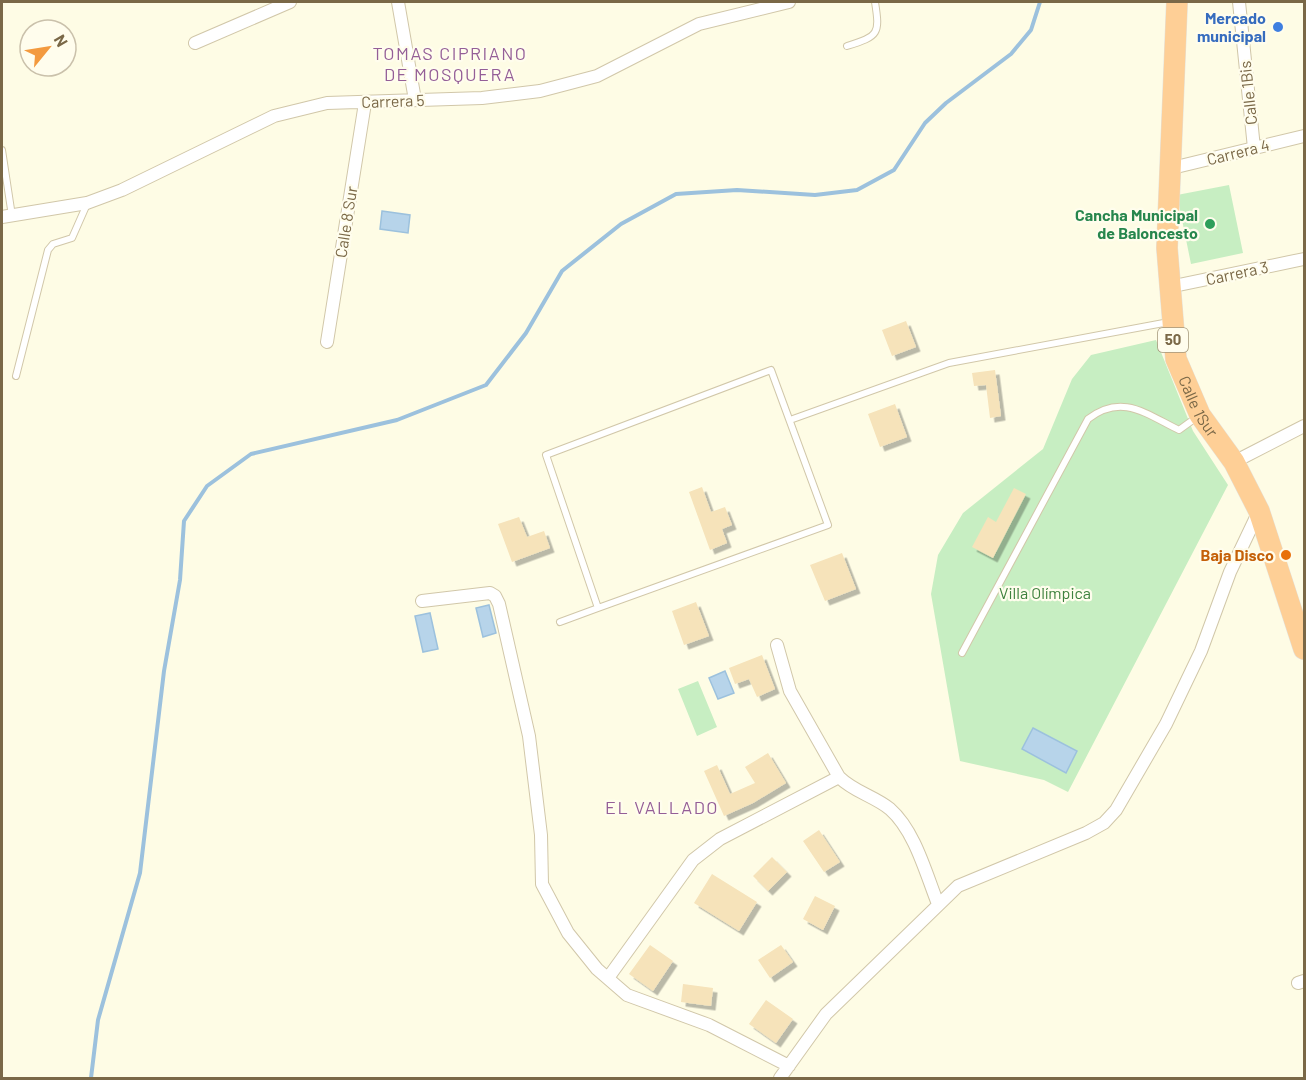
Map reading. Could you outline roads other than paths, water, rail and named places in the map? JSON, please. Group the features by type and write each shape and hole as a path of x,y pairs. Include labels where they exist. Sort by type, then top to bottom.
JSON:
{"highway":[{"name":"Calle 1Sur","path":"1177,2 1167,248 1171,322 1176,359 1200,415 1234,462 1259,511 1305,649"}],"street":[{"path":"195,43 290,2"},
{"path":"398,2 415,100"},
{"name":"Carrera 5","path":"7,217 87,203 122,190 274,116 327,103 482,98 540,91 597,76 699,24 789,2"},
{"name":"Calle 1Bis","path":"1239,2 1254,148"},
{"name":"Calle 8 Sur","path":"327,342 365,103"},
{"name":"Carrera 4","path":"1172,168 1305,136"},
{"name":"Carrera 3","path":"1170,287 1305,259"},
{"path":"1234,462 1305,426"},
{"path":"780,1078 826,1014 958,886 1086,833 1104,823 1116,810 1166,724 1201,651 1230,572 1259,511"},
{"path":"422,601 490,593 495,596 529,736 541,834 542,884 568,933 597,969 627,995 709,1025 789,1066"},
{"path":"777,645 790,691 839,777 849,788 888,808 900,819 938,904"},
{"path":"608,978 693,860 720,839 839,777"}],"lane":[{"path":"848,45 871,39 876,32 879,24 875,2"},
{"path":"2,150 7,217"},
{"path":"16,376 48,250 53,244 72,237 87,203"},
{"path":"790,420 949,363 1171,322"},
{"path":"560,622 828,525 771,370 546,455 598,608"},
{"path":"962,653 1088,418 1108,406 1120,405 1134,408 1179,430 1200,415"}],"water":[{"path":"382,211 410,215 408,233 380,229"},
{"path":"489,605 496,633 483,637 476,608"},
{"path":"430,613 438,649 423,652 415,616"},
{"path":"725,671 734,693 718,699 709,678"},
{"path":"1033,728 1077,751 1066,773 1022,749"}],"waterway":[{"path":"91,1078 98,1020 140,873 164,671 180,580 184,521 207,486 251,454 397,420 486,385 526,333 562,271 621,224 676,194 737,190 815,195 857,190 894,170 925,123 946,103 1011,54 1031,30 1040,2"}],"place":[{"name":"Mercado municipal","path":"1278,27"},
{"name":"Cancha Municipal de Baloncesto","path":"1210,224"},
{"name":"Baja Disco","path":"1286,555"}],"district":[{"name":"TOMAS CIPRIANO DE MOSQUERA","path":"450,64"},
{"name":"EL VALLADO","path":"662,808"}],"park label":[{"name":"Villa Olímpica","path":"1045,593"}]}
